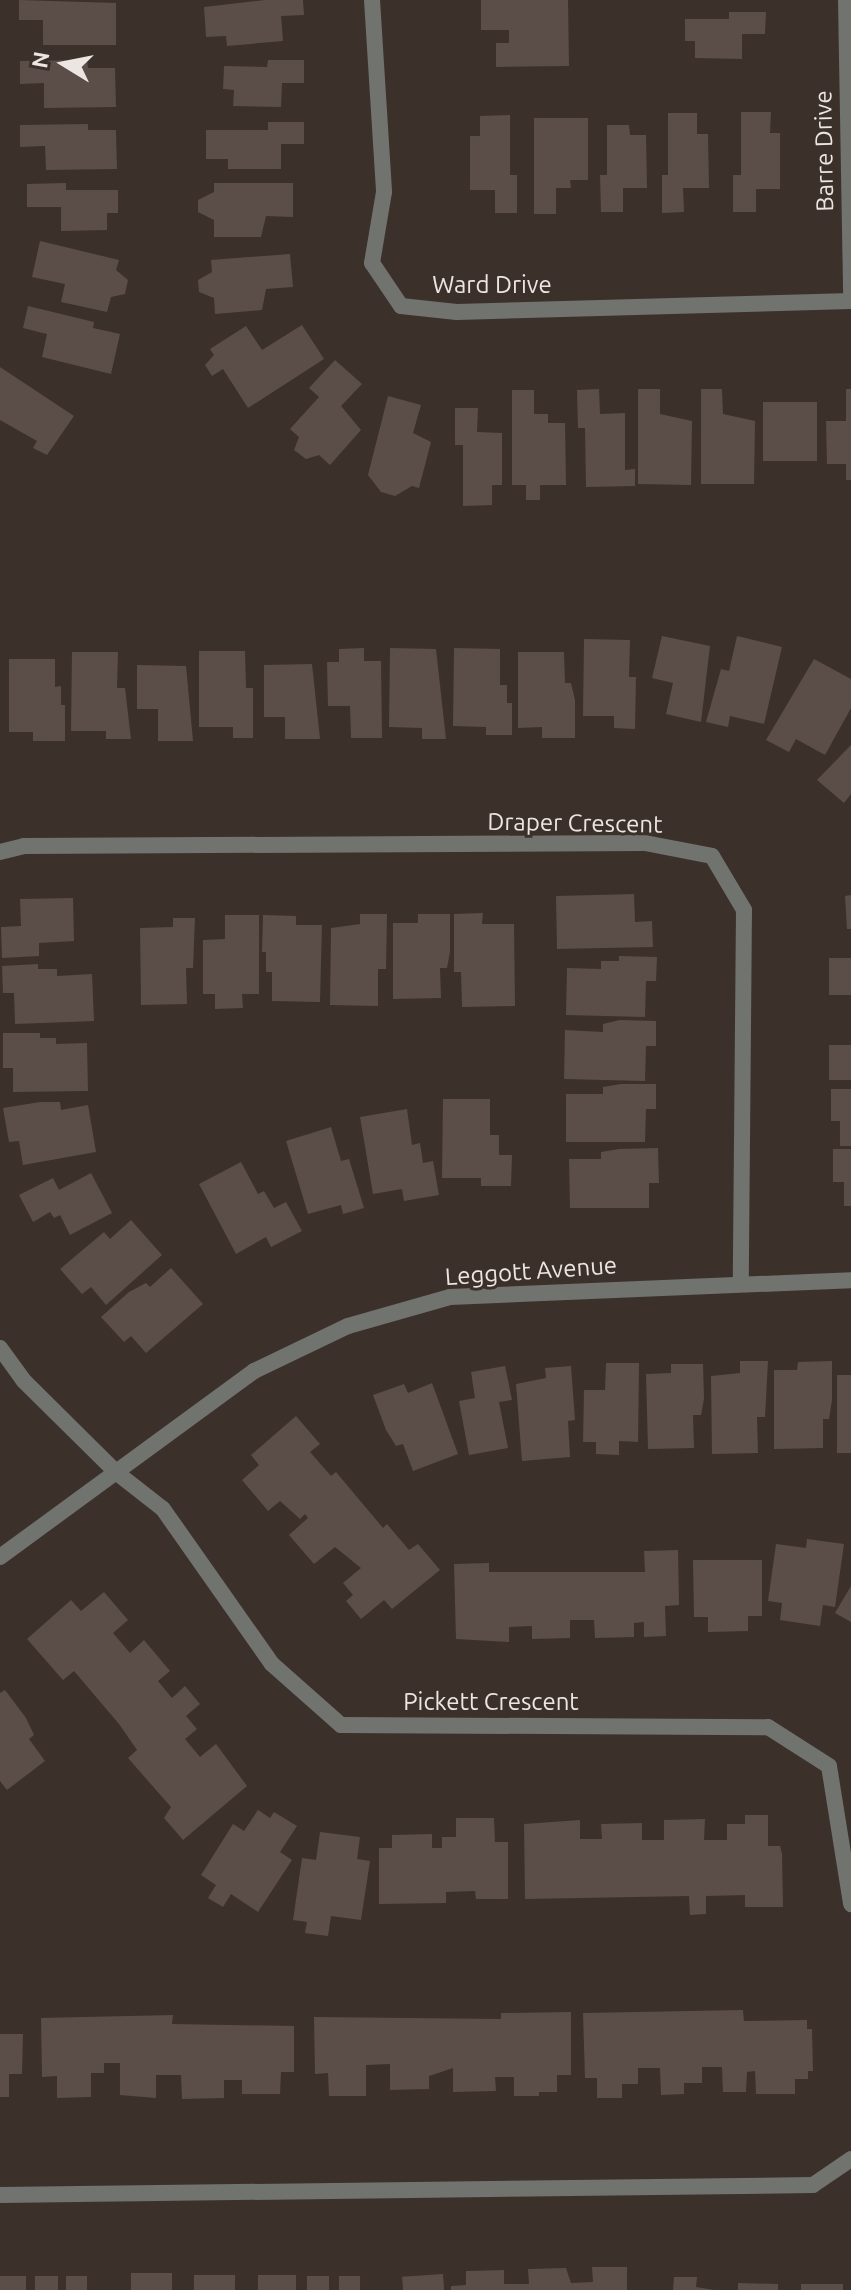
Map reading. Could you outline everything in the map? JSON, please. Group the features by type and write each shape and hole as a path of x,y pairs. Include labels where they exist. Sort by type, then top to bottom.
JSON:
{"street":[{"name":"Ward Drive","path":"372,0 384,192 372,263 401,306 457,312 851,301"},
{"name":"Barre Drive","path":"846,0 851,301"},
{"name":"Draper Crescent","path":"0,852 24,846 645,843 712,856 744,910 741,1284"},
{"name":"Leggott Avenue","path":"0,1557 254,1371 348,1326 450,1297 851,1280"},
{"path":"0,1348 23,1380 117,1473"},
{"name":"Pickett Crescent","path":"117,1473 163,1509 272,1664 341,1725 768,1727 829,1766 851,1904"},
{"path":"0,2195 813,2185 851,2159"}],"building":[{"path":"19,0 116,3 116,45 43,45 43,20 19,20"},
{"path":"265,0 303,0 304,15 281,16 283,41 227,46 226,36 206,37 204,7"},
{"path":"481,0 568,0 569,66 496,67 496,43 509,43 509,30 481,30"},
{"path":"729,12 766,12 765,34 742,34 742,59 695,58 695,41 685,41 685,19 729,19"},
{"path":"87,60 88,68 115,68 116,107 44,108 44,83 20,84 20,61"},
{"path":"268,60 304,60 304,83 282,83 281,107 233,106 234,90 223,89 224,66 267,67"},
{"path":"741,112 771,112 770,133 780,133 780,189 756,189 756,212 733,212 733,175 741,175"},
{"path":"668,113 697,113 697,134 708,134 709,188 683,188 684,212 662,213 662,175 668,175"},
{"path":"510,115 510,175 517,175 517,213 495,213 495,190 470,190 470,136 480,136 480,116"},
{"path":"534,118 588,118 588,180 570,180 571,188 556,188 556,214 534,214"},
{"path":"268,122 304,122 304,144 281,144 281,169 228,169 228,159 206,159 206,130 268,130"},
{"path":"88,124 88,130 116,130 117,169 46,170 45,146 20,147 20,125"},
{"path":"607,125 629,125 630,135 646,135 647,188 623,188 623,212 601,212 600,175 607,175"},
{"path":"66,183 66,190 118,190 118,213 107,213 107,230 61,231 61,207 27,207 27,184"},
{"path":"214,183 293,183 293,217 266,216 261,237 214,237 214,220 198,212 198,200 214,192"},
{"path":"40,241 119,260 116,270 128,280 125,294 111,297 107,312 61,302 65,284 32,277"},
{"path":"290,254 293,287 266,289 262,310 215,314 214,298 199,292 198,280 212,272 211,260"},
{"path":"28,306 94,322 93,328 120,334 111,374 42,357 47,334 23,328"},
{"path":"302,325 324,359 248,408 223,369 212,376 205,365 214,355 210,349 246,326 262,350"},
{"path":"335,360 362,384 341,406 361,430 330,465 319,455 306,459 294,450 299,437 290,429 319,397 309,388"},
{"path":"0,367 74,416 47,455 33,448 37,441 0,420"},
{"path":"599,389 600,414 625,413 625,470 635,469 635,486 586,487 585,428 578,428 577,390"},
{"path":"638,389 660,389 660,414 692,421 691,485 638,484"},
{"path":"701,389 722,389 723,414 755,421 754,484 701,484"},
{"path":"846,389 851,389 851,480 846,480 846,464 827,464 826,421 846,421"},
{"path":"512,390 534,390 534,414 548,414 548,423 565,423 566,485 540,485 540,500 526,500 526,485 512,485"},
{"path":"388,396 421,405 413,433 431,442 419,488 412,486 395,496 381,492 368,475"},
{"path":"763,402 817,402 817,461 763,461"},
{"path":"455,408 478,408 477,432 502,433 502,485 492,485 492,505 463,506 463,445 455,445"},
{"path":"662,636 710,646 701,722 666,714 673,683 652,678"},
{"path":"737,636 782,647 764,724 730,716 728,727 706,722 721,669 729,671"},
{"path":"584,639 630,640 629,677 636,677 635,729 614,728 614,716 583,716"},
{"path":"364,648 364,661 381,661 382,738 351,738 350,706 328,706 327,662 339,662 339,649"},
{"path":"390,648 436,649 446,739 422,739 422,728 389,727"},
{"path":"454,648 500,649 500,685 507,685 507,703 512,703 512,735 486,735 486,727 453,726"},
{"path":"199,651 245,651 246,688 253,688 253,738 233,738 233,727 199,727"},
{"path":"72,652 118,652 117,688 125,688 131,739 106,739 106,731 71,731"},
{"path":"518,652 564,652 565,683 571,683 575,700 575,738 542,738 542,727 518,728"},
{"path":"9,659 55,659 55,687 61,686 61,705 65,705 65,741 33,741 33,732 9,732"},
{"path":"814,659 851,679 851,708 825,755 796,739 789,752 766,740"},
{"path":"312,664 320,739 285,739 285,717 264,717 264,665"},
{"path":"137,665 186,666 193,741 158,741 158,709 137,709"},
{"path":"851,745 851,794 844,803 817,780"},
{"path":"634,894 635,922 652,921 653,947 557,949 556,896"},
{"path":"851,895 851,929 847,929 845,896"},
{"path":"73,898 74,941 39,943 39,956 2,958 1,927 21,926 20,899"},
{"path":"483,913 482,924 514,924 515,1006 462,1007 461,972 454,972 454,914"},
{"path":"360,914 387,914 386,969 378,969 378,1006 330,1005 331,928 360,924"},
{"path":"418,914 450,914 450,952 447,968 440,968 441,998 393,999 393,923 418,923"},
{"path":"225,915 259,915 259,994 242,994 243,1008 215,1009 215,994 203,994 203,940 225,939"},
{"path":"263,915 296,916 296,925 322,925 320,1002 272,1001 272,972 266,972 266,952 262,952"},
{"path":"173,918 195,918 193,968 186,968 187,1004 141,1005 140,928 173,927"},
{"path":"619,956 657,957 656,981 646,981 645,1017 566,1015 567,968 601,969 601,961 619,961"},
{"path":"829,958 851,958 851,995 829,995"},
{"path":"38,964 38,969 57,969 57,976 92,974 94,1021 15,1024 14,993 3,993 2,966"},
{"path":"620,1020 656,1021 656,1046 646,1046 645,1081 564,1079 565,1030 603,1032 603,1024"},
{"path":"3,1033 40,1033 40,1038 56,1038 56,1044 87,1043 88,1091 13,1092 13,1068 3,1068"},
{"path":"829,1045 851,1045 851,1080 829,1080"},
{"path":"656,1084 656,1109 646,1109 645,1142 566,1142 566,1094 603,1094 603,1087"},
{"path":"831,1089 851,1089 851,1146 840,1146 840,1121 831,1121"},
{"path":"443,1099 490,1099 490,1135 499,1135 499,1155 512,1155 511,1186 481,1186 481,1178 442,1178"},
{"path":"60,1102 61,1110 88,1105 96,1152 23,1165 19,1141 9,1142 3,1108"},
{"path":"407,1109 412,1145 420,1143 423,1163 433,1161 439,1195 404,1201 402,1189 373,1194 360,1117"},
{"path":"331,1127 341,1161 349,1159 364,1208 343,1214 341,1205 308,1214 286,1141"},
{"path":"658,1148 659,1183 649,1183 649,1208 570,1208 569,1159 601,1159 601,1152"},
{"path":"833,1149 851,1149 851,1206 844,1206 844,1182 833,1182"},
{"path":"241,1162 258,1194 264,1191 274,1208 286,1202 302,1231 271,1247 266,1237 236,1254 199,1184"},
{"path":"91,1173 112,1213 70,1235 60,1215 54,1218 50,1212 33,1222 19,1195 53,1178 59,1190"},
{"path":"131,1220 162,1255 106,1305 91,1287 82,1294 60,1269 104,1232 110,1239"},
{"path":"171,1268 203,1304 146,1353 131,1336 124,1342 101,1317 129,1292 146,1283 150,1287"},
{"path":"740,1361 768,1361 765,1417 757,1417 758,1453 712,1454 711,1376 740,1373"},
{"path":"832,1361 832,1400 829,1419 823,1419 823,1448 774,1449 774,1370 797,1370 798,1362"},
{"path":"606,1363 639,1363 638,1442 619,1441 619,1455 596,1454 596,1442 583,1442 584,1390 605,1390"},
{"path":"671,1364 703,1364 704,1399 701,1415 693,1415 694,1448 648,1449 646,1374 671,1373"},
{"path":"505,1366 512,1400 499,1402 508,1448 469,1455 459,1401 475,1398 471,1372"},
{"path":"571,1366 575,1420 568,1421 570,1457 522,1461 516,1384 546,1378 545,1368"},
{"path":"837,1375 851,1375 851,1453 837,1453"},
{"path":"432,1383 458,1454 413,1471 403,1444 396,1446 386,1430 373,1395 404,1384 408,1393"},
{"path":"296,1416 320,1444 310,1452 331,1476 336,1472 383,1528 387,1524 409,1550 418,1544 440,1570 392,1609 384,1600 361,1619 346,1601 353,1595 343,1583 361,1568 335,1547 314,1564 289,1535 308,1518 305,1514 300,1519 280,1501 268,1511 242,1480 259,1465 251,1455"},
{"path":"807,1539 844,1544 835,1607 823,1605 820,1626 780,1620 782,1603 768,1601 776,1544 806,1548"},
{"path":"678,1550 679,1605 665,1606 666,1636 644,1637 644,1622 634,1623 634,1637 595,1638 594,1620 570,1620 570,1638 532,1639 532,1626 509,1627 509,1642 456,1639 454,1564 489,1563 489,1572 645,1572 644,1551"},
{"path":"693,1560 762,1560 762,1616 748,1616 748,1631 708,1632 708,1617 694,1617"},
{"path":"851,1586 851,1622 835,1613"},
{"path":"104,1592 128,1620 113,1633 130,1653 144,1640 170,1671 158,1681 172,1698 185,1686 200,1704 186,1716 197,1729 185,1739 200,1757 216,1744 247,1786 183,1840 164,1818 171,1807 128,1758 137,1750 119,1724 74,1671 63,1680 27,1639 71,1600 81,1611"},
{"path":"5,1690 26,1718 34,1735 29,1739 45,1761 7,1790 0,1781 0,1693"},
{"path":"258,1810 270,1818 274,1812 297,1826 280,1852 292,1860 258,1912 231,1894 223,1907 208,1898 216,1885 201,1875 233,1824 244,1831"},
{"path":"745,1815 768,1815 768,1846 780,1846 782,1854 783,1907 745,1907 745,1895 706,1896 706,1914 690,1915 689,1896 525,1899 524,1824 580,1820 580,1839 602,1839 601,1824 642,1823 642,1840 664,1840 664,1820 705,1819 704,1840 727,1840 727,1824 745,1824"},
{"path":"456,1818 494,1818 495,1842 508,1842 508,1899 476,1899 475,1891 446,1892 446,1903 379,1904 379,1848 392,1848 392,1835 432,1834 432,1848 442,1848 442,1837 456,1837"},
{"path":"320,1832 360,1837 357,1859 370,1861 361,1920 331,1916 328,1936 305,1933 307,1922 293,1920 302,1858 316,1860"},
{"path":"743,2010 744,2021 807,2020 807,2029 812,2029 813,2071 808,2071 808,2079 795,2079 795,2094 756,2094 755,2071 747,2072 746,2092 723,2092 722,2067 702,2067 702,2083 684,2083 684,2094 661,2095 660,2068 638,2068 638,2084 622,2084 622,2098 597,2098 597,2078 585,2078 583,2013"},
{"path":"571,2012 571,2075 557,2075 557,2092 514,2096 514,2077 495,2077 496,2091 453,2092 453,2068 429,2076 429,2089 390,2090 390,2064 366,2065 366,2096 329,2096 328,2073 315,2074 314,2017 501,2019 501,2013"},
{"path":"173,2015 172,2024 294,2026 294,2072 281,2072 280,2094 242,2094 242,2080 224,2080 224,2098 182,2099 181,2075 156,2075 156,2098 120,2095 120,2063 104,2063 104,2073 91,2073 91,2097 57,2098 57,2076 42,2077 41,2018"},
{"path":"0,2034 23,2034 22,2074 9,2074 9,2097 0,2097"},
{"path":"592,2267 627,2267 627,2290 451,2290 451,2286 466,2285 466,2271 504,2270 504,2284 529,2284 528,2269 566,2268 571,2283 593,2282"},
{"path":"131,2273 172,2273 172,2290 131,2290"},
{"path":"443,2274 444,2290 403,2290 402,2277"},
{"path":"194,2275 235,2275 235,2290 194,2290"},
{"path":"258,2275 296,2275 296,2290 258,2290"},
{"path":"0,2276 26,2276 26,2290 0,2290"},
{"path":"35,2276 58,2276 58,2290 35,2290"},
{"path":"66,2276 87,2276 87,2290 66,2290"},
{"path":"307,2276 329,2276 329,2290 307,2290"},
{"path":"339,2276 360,2276 360,2290 339,2290"},
{"path":"674,2277 697,2277 696,2287 714,2290 673,2290"},
{"path":"738,2283 778,2284 778,2290 738,2290"},
{"path":"801,2284 843,2284 843,2290 801,2290"}]}
